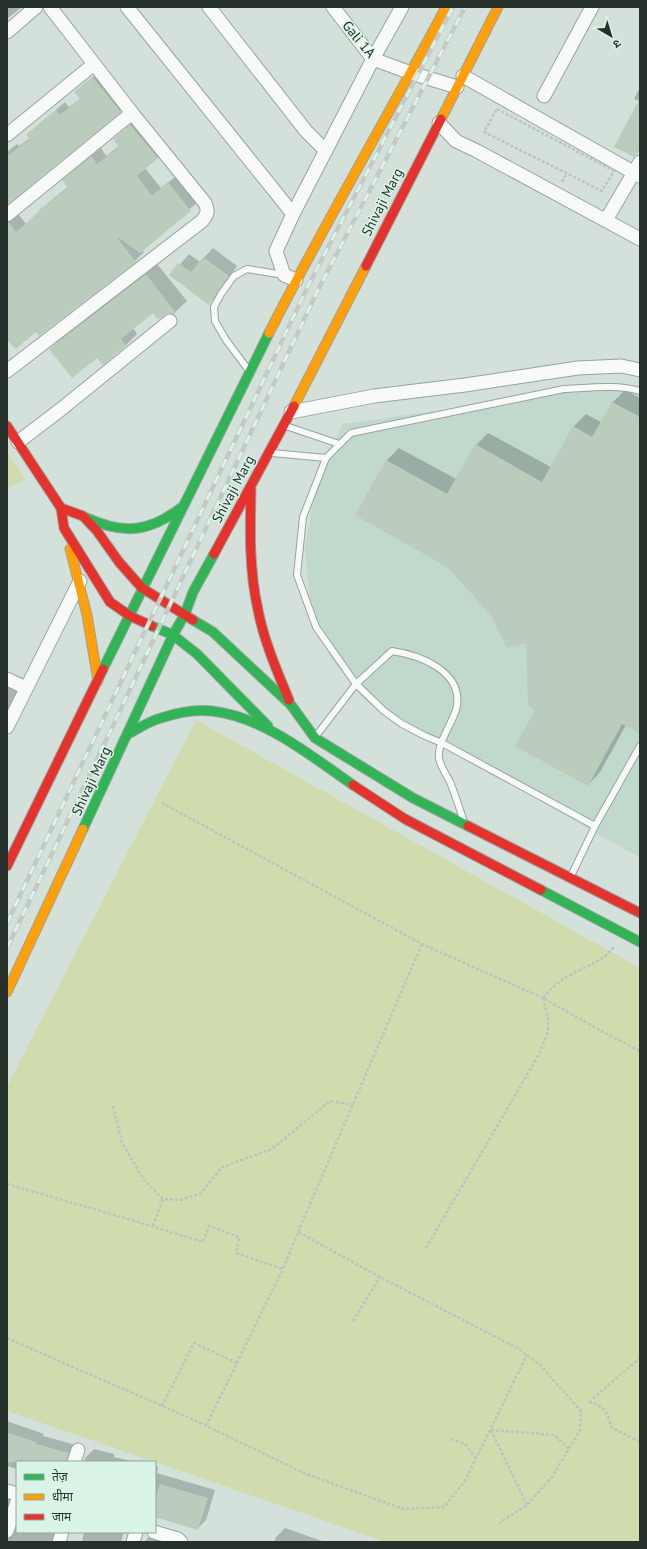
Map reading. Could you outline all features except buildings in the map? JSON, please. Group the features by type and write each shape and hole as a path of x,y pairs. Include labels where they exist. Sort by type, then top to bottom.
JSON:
{"main road":[{"path":"7,866 130,616 142,588 186,504 249,371 296,280 411,74 446,7"},
{"name":"Shivaji Marg","path":"7,992 173,635 185,614 193,592 291,412 498,7"},
{"path":"7,426 61,508 64,528 80,581 92,640 98,681"},
{"path":"251,485 249,545 255,597 268,647 291,705"},
{"path":"61,508 83,516 100,525 118,529 136,529 155,524 171,516 186,504"},
{"path":"83,516 97,531 119,562 142,588 213,632 291,705 315,738 413,798 638,911"},
{"path":"64,528 110,602 130,616 173,635 197,654 276,733"},
{"path":"128,734 159,718 184,712 211,711 236,716 276,733 405,819 626,926 640,942"},
{"path":"626,926 638,911 640,902"}],"street":[{"path":"7,32 36,7"},
{"path":"7,371 190,231 206,217 208,208 132,114 50,7"},
{"path":"126,7 292,214"},
{"path":"209,7 306,131 326,151"},
{"name":"Gali 1A","path":"333,7 373,59 411,74 460,81 638,170"},
{"path":"296,280 284,274 276,252 292,214 373,59 402,7"},
{"path":"544,96 592,7"},
{"path":"7,135 94,64"},
{"path":"7,215 132,114"},
{"path":"439,123 456,141 640,239"},
{"path":"606,220 638,170"},
{"path":"18,442 170,322"},
{"path":"291,412 374,396 465,385 578,368 621,366 640,370"},
{"path":"7,728 80,581"},
{"path":"7,680 26,688"},
{"path":"7,1531 16,1505"},
{"path":"156,1533 178,1539 181,1542"}],"lane":[{"path":"249,371 226,340 215,321 214,308 221,294 234,276 247,269 284,274"},
{"path":"595,826 442,743 402,724 384,711 356,684 316,627 297,575 303,517 326,458 351,433 564,389 599,387 633,389 640,391"},
{"path":"283,426 339,444"},
{"path":"268,453 326,458"},
{"path":"315,738 356,684 392,652 407,653 421,658 446,673 454,682 457,706 442,743 439,757 450,782 464,823"},
{"path":"570,878 595,826 640,746"}],"path":[{"path":"497,109 614,171 602,191 567,173 484,132 497,109"},
{"path":"162,804 422,944 543,998 596,1028 640,1050"},
{"path":"543,998 552,987 573,973 592,965 605,957 613,948 626,926"},
{"path":"206,1426 283,1269 422,944"},
{"path":"426,1248 538,1056 548,1035 549,1017 543,998"},
{"path":"113,1106 122,1143 144,1180 163,1199 181,1200 200,1194 222,1167 272,1149 330,1101 353,1105"},
{"path":"7,1184 203,1242 209,1226 239,1237 236,1252 283,1269"},
{"path":"153,1227 163,1199"},
{"path":"298,1232 380,1277 487,1332 527,1355 540,1365 581,1411 580,1430 552,1477 528,1505 499,1523"},
{"path":"353,1321 380,1277"},
{"path":"7,1338 206,1426 306,1474 403,1509 444,1507 465,1481 527,1355"},
{"path":"162,1406 194,1343 237,1363"},
{"path":"640,1358 589,1402 602,1408 608,1414 611,1426 640,1442"},
{"path":"491,1430 554,1436 569,1449"},
{"path":"491,1430 528,1505"},
{"path":"451,1439 465,1444 476,1458"}],"shaded area":[{"path":"640,389 640,858 365,701 330,657 310,611 305,548 318,472 343,424 563,393"}],"green space":[{"path":"7,453 26,479 7,488"},
{"path":"196,720 640,968 640,1542 386,1542 156,1463 156,1461 152,1461 7,1411 7,1086"}],"railway":[{"path":"7,923 308,286 453,7"},
{"path":"7,948 318,290 465,7"}],"traffic: fast":[{"path":"103,669 269,333"},
{"path":"87,518 113,527 125,529 136,528 159,522 182,507"},
{"path":"83,829 173,635 185,614 193,592 214,554"},
{"path":"193,620 213,632 291,705 315,738 413,798 468,826"},
{"path":"152,626 173,635 197,654 268,726"},
{"path":"128,734 152,721 179,713 192,711 212,711 231,715 250,721 286,739 353,785"},
{"path":"541,890 640,942"}],"traffic: slow":[{"path":"269,333 312,251 446,7"},
{"path":"441,119 498,7"},
{"path":"294,406 366,266"},
{"path":"70,549 87,615 98,681"},
{"path":"7,992 83,829"}],"traffic: jam":[{"path":"366,266 441,119"},
{"path":"214,554 294,406"},
{"path":"7,426 61,508 64,528 110,602 130,616 152,626"},
{"path":"251,490 251,550 255,595 267,644 289,700"},
{"path":"61,508 83,516 97,531 119,562 142,588 193,620"},
{"path":"7,866 103,669"},
{"path":"353,785 405,819 541,890"},
{"path":"468,826 640,913"}]}
